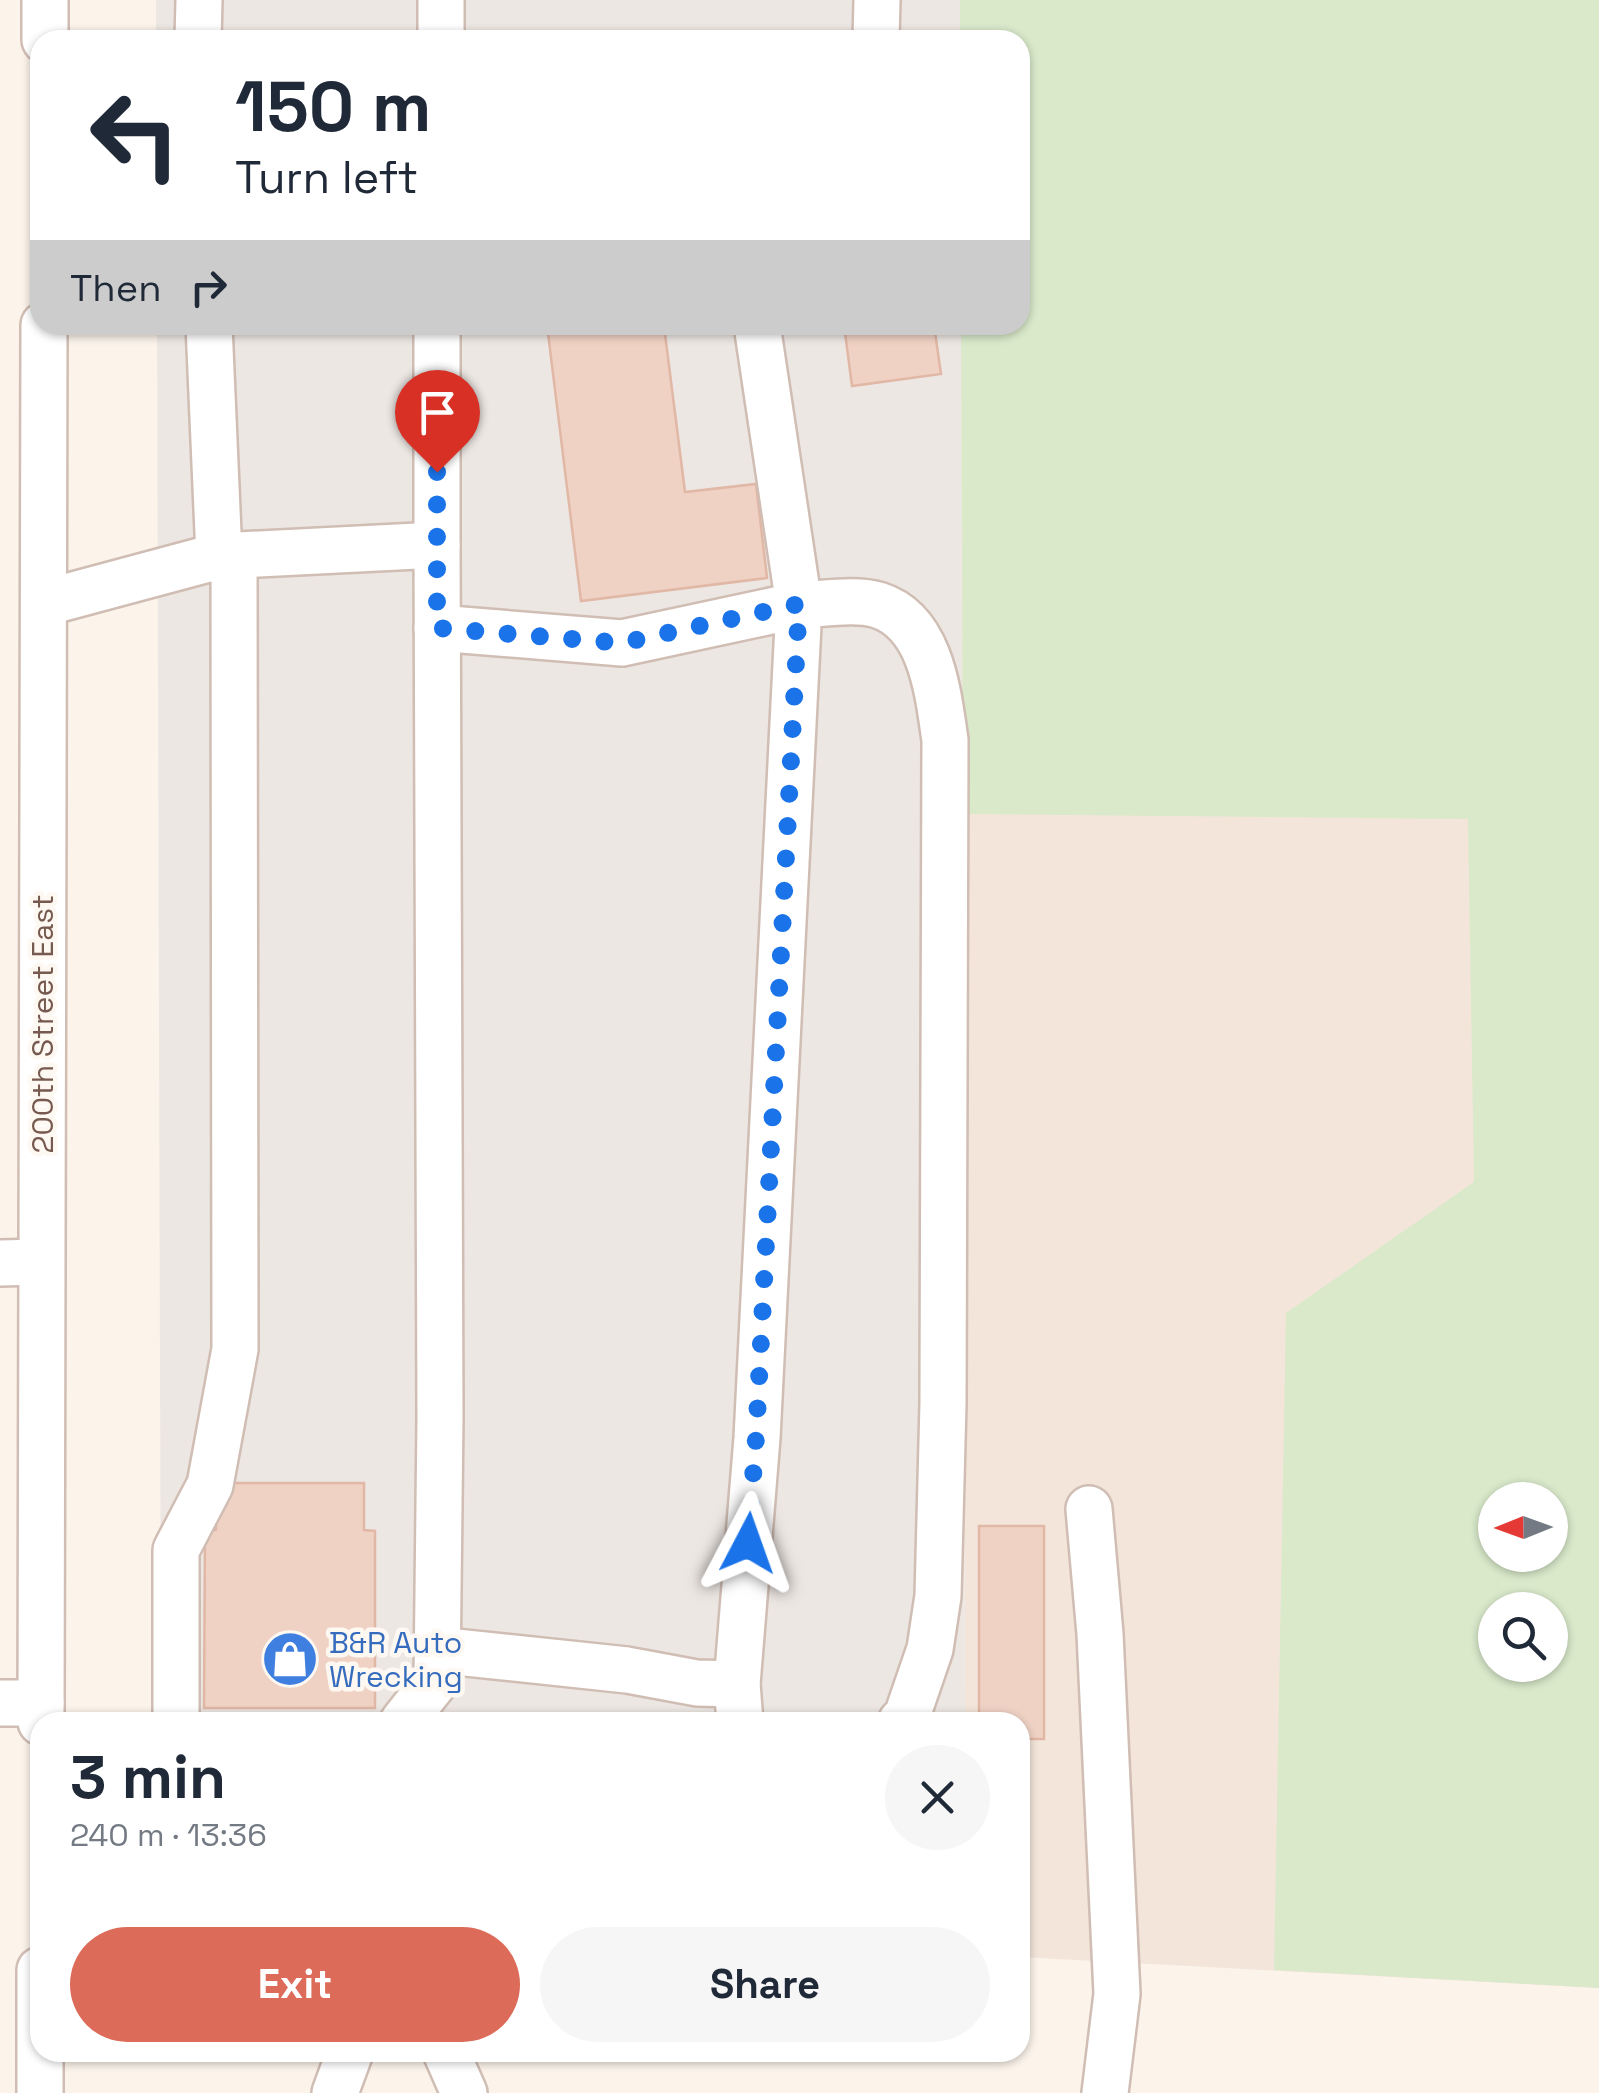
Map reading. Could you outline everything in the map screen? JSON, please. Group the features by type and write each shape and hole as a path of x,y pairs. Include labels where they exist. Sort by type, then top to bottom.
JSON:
{"street":[{"path":"45,0 45,30"},
{"path":"198,30 199,0"},
{"path":"441,30 442,0"},
{"path":"876,0 876,30"},
{"name":"200th Street East","path":"27,1710 21,1262 44,603 44,335"},
{"path":"176,1712 176,1550 210,1484 235,1349 227,556 210,335"},
{"path":"411,1712 436,1679 437,1650 438,335"},
{"path":"437,1650 627,1670 697,1683 738,1703 756,1438 799,604 759,335"},
{"path":"44,603 227,556 436,545"},
{"path":"437,628 622,643 799,604 875,603 895,612 914,632 935,675 946,740 943,1402 938,1596 930,1648 908,1712"},
{"path":"1089,1509 1100,1634 1116,1994 1105,2093"},
{"path":"40,2062 40,2093"},
{"path":"334,2093 346,2062"},
{"path":"450,2062 464,2093"}],"shaded area":[{"path":"156,0 960,0 960,30 156,30"},
{"path":"960,0 1599,0 1599,1988 1030,1958 1030,1712 965,1712 961,335 1030,335 1030,30 960,30"},
{"path":"157,335 961,335 965,1712 161,1712"}],"green space":[{"path":"960,0 1599,0 1599,1988 1274,1970 1286,1313 1474,1182 1468,819 963,814 961,335 1030,335 1030,30 960,30"}],"building":[{"path":"548,335 665,335 685,492 756,484 767,578 581,601"},
{"path":"845,335 935,335 941,374 852,386"},
{"path":"217,1483 364,1483 364,1530 375,1531 375,1708 204,1708 205,1530 216,1530"},
{"path":"979,1526 1044,1526 1044,1739 1030,1739 1030,1712 979,1712"}],"place":[{"name":"B&R Auto Wrecking","path":"290,1659"}],"route":[{"path":"437,472 437,628 622,643 799,604 748,1543"}]}
